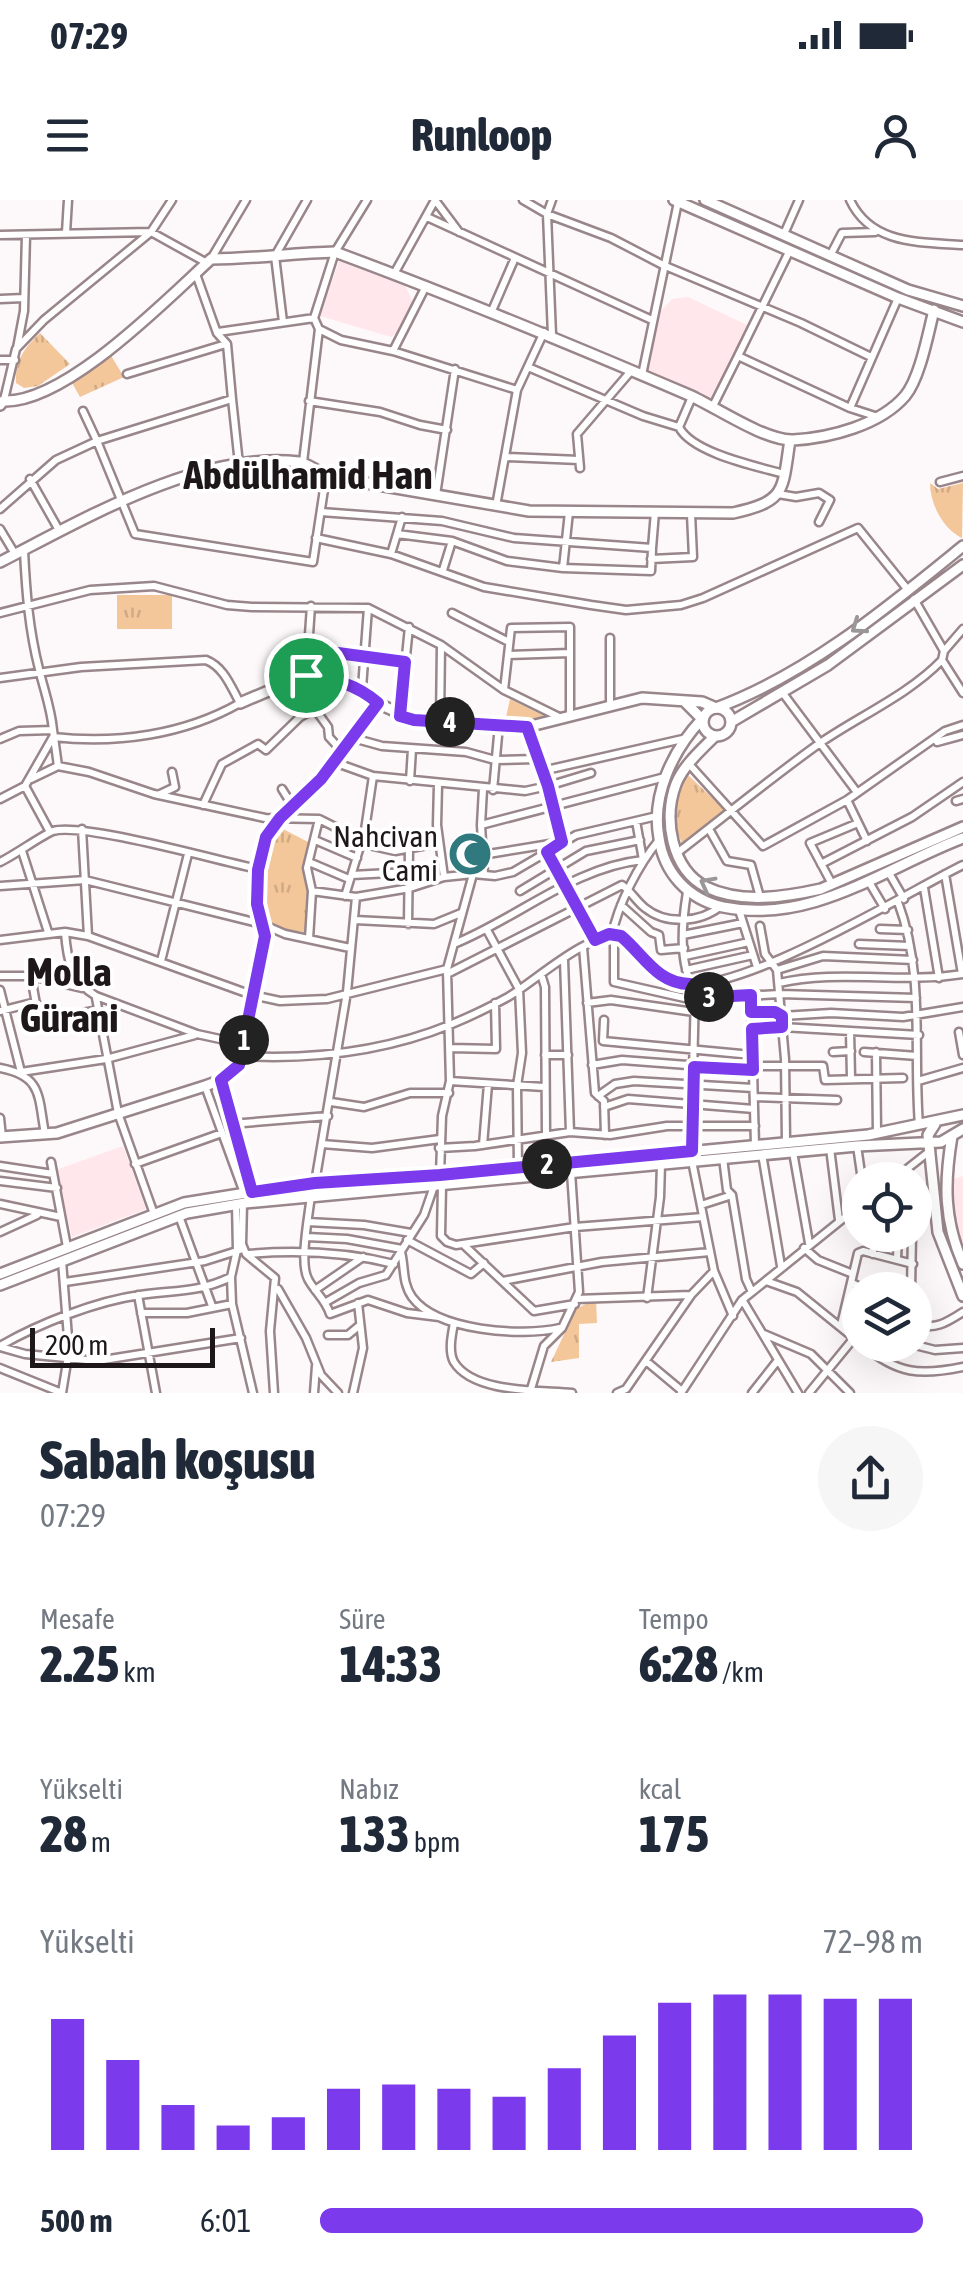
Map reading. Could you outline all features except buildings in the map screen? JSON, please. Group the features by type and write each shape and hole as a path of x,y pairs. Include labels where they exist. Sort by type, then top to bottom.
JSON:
{"main road":[{"path":"705,200 908,290 963,306"},
{"path":"676,201 898,298 963,322"},
{"path":"2,403 30,399 65,381 143,322 209,261 335,252 548,334 770,435 790,440 835,433 878,417 906,396 934,310"},
{"path":"0,562 124,500 239,464 303,462 326,476 496,506 569,512 733,513 764,506 778,494 790,440"},
{"path":"731,722 828,665 963,546"},
{"path":"963,565 800,666 707,711 686,738 665,777 657,816 658,840 675,879 688,892 739,910 792,908 822,901 963,838"},
{"path":"240,703 306,675 362,688 400,716 440,722 527,727 642,698 716,708 728,713 728,731 715,736 677,780 671,828 677,853 695,880 735,895 800,894 832,886 963,827"},
{"path":"684,701 702,719 706,732 715,736"},
{"path":"1,1137 57,1133 205,1086 221,1080 239,1065 265,936 257,904 258,870 266,837 334,762 378,703"},
{"path":"0,1274 184,1204 661,1164 692,1156 723,1158 786,1142 877,1133 963,1115"},
{"path":"937,1122 952,1134 950,1234 963,1264"},
{"path":"937,1122 930,1127 930,1146 938,1232 963,1296"},
{"path":"0,1285 179,1216 315,1183 439,1181 518,1167 758,1150 930,1146 963,1129"}],"street":[{"path":"66,232 68,200"},
{"path":"16,349 44,320 151,232 172,200"},
{"path":"0,235 151,232 209,261 246,200"},
{"path":"283,322 275,256 307,200"},
{"path":"303,462 318,329 314,318 335,252 367,200"},
{"path":"394,274 436,200 460,234"},
{"path":"523,200 546,214 611,238 662,265 871,357"},
{"path":"496,506 518,390 548,334 546,214 552,200"},
{"path":"784,234 800,200"},
{"path":"850,200 862,220 902,242 963,245"},
{"path":"506,457 580,464 576,434 636,373 652,320 676,201"},
{"path":"427,217 652,320"},
{"path":"862,220 862,232"},
{"path":"116,232 126,244 123,255"},
{"path":"830,256 842,232 881,232"},
{"path":"2,403 16,360 24,311 26,235"},
{"path":"713,406 789,252"},
{"path":"490,313 514,260"},
{"path":"195,272 217,332 228,344 239,464"},
{"path":"394,351 426,288"},
{"path":"0,298 24,298"},
{"path":"850,408 898,298"},
{"path":"24,311 34,320 44,320"},
{"path":"217,332 314,318"},
{"path":"318,329 341,340 394,351 518,390"},
{"path":"127,374 228,344"},
{"path":"738,356 878,417"},
{"path":"0,360 16,360"},
{"path":"528,367 642,416 678,427 684,438 726,457 784,474"},
{"path":"436,495 455,369"},
{"path":"678,427 692,397"},
{"path":"0,509 56,460 98,441 232,399"},
{"path":"309,401 380,412 447,430"},
{"path":"83,411 124,500 135,534 313,562 326,476"},
{"path":"940,482 963,476"},
{"path":"30,479 60,532"},
{"path":"778,494 796,497 820,493 830,500 819,522"},
{"path":"321,512 460,524 514,538 652,548"},
{"path":"562,568 569,512"},
{"path":"397,534 452,541 507,561 562,568 651,571 655,512"},
{"path":"651,559 693,557 690,514"},
{"path":"392,554 402,517"},
{"path":"316,538 392,554 484,587 626,610 681,606 858,528 911,594 963,694"},
{"path":"0,529 19,552 39,671 50,700 58,766"},
{"path":"442,570 452,541"},
{"path":"0,613 90,590 154,586 227,604 368,608 441,645 504,690 566,718 570,626 511,628 504,690"},
{"path":"306,675 311,606"},
{"path":"362,688 368,608"},
{"path":"452,613 509,642"},
{"path":"400,716 410,627"},
{"path":"677,853 820,744 920,682 963,629"},
{"path":"610,638 610,707"},
{"path":"440,722 441,645"},
{"path":"308,649 405,662"},
{"path":"508,654 570,653"},
{"path":"0,678 39,671 206,660 225,676 240,703 176,732 88,738 19,730 1,739"},
{"path":"782,692 856,791"},
{"path":"203,805 222,764 258,744 266,750 300,716 315,709 328,727 329,737 341,750"},
{"path":"493,790 499,725"},
{"path":"689,764 763,846 847,800 945,731 963,725"},
{"path":"527,727 562,842"},
{"path":"27,783 53,734"},
{"path":"931,743 963,735"},
{"path":"353,738 382,746 466,752 496,760 536,759"},
{"path":"542,771 686,738"},
{"path":"410,781 412,749"},
{"path":"334,762 374,776 493,790 525,791 591,773"},
{"path":"0,799 58,766 157,795 265,818 319,819 395,851 438,843"},
{"path":"157,795 175,786 172,772"},
{"path":"345,896 362,840 374,776"},
{"path":"481,825 665,777"},
{"path":"821,864 912,816 963,782"},
{"path":"27,783 50,832"},
{"path":"438,785 438,843 444,877"},
{"path":"282,789 292,805"},
{"path":"483,789 484,875"},
{"path":"847,800 867,841"},
{"path":"482,856 562,842 600,828 657,816"},
{"path":"309,939 309,862 319,819"},
{"path":"636,820 642,860"},
{"path":"832,886 810,843 858,823"},
{"path":"82,829 88,936"},
{"path":"0,862 50,832 82,829 258,870"},
{"path":"709,829 727,861 751,865 760,897"},
{"path":"314,839 357,858"},
{"path":"520,892 586,851 640,840"},
{"path":"658,840 642,860 622,904 613,935 614,982 695,998 780,994 916,998"},
{"path":"312,892 356,897 410,888 444,877 512,872 562,842"},
{"path":"408,924 410,850"},
{"path":"22,851 48,932"},
{"path":"547,852 595,940"},
{"path":"160,961 188,854"},
{"path":"453,944 487,930 600,868 642,860"},
{"path":"309,862 351,877 409,872"},
{"path":"775,966 963,864"},
{"path":"889,872 901,901 913,960 919,1035 919,1125"},
{"path":"473,874 447,972 450,1081 440,1143 442,1236 446,1242 465,1246 534,1312 576,1302 692,1295"},
{"path":"779,983 811,976 939,978 962,974 946,874"},
{"path":"0,886 85,880 350,948"},
{"path":"869,882 885,909"},
{"path":"0,940 48,932 88,936 252,994 302,1002 447,972 498,950 622,885 656,916 682,920 700,917 722,906"},
{"path":"924,888 939,978"},
{"path":"688,892 682,920 686,970 695,998 692,1156 714,1270 734,1317"},
{"path":"315,1183 338,1055 356,897"},
{"path":"622,904 659,935 662,951 685,952 749,942"},
{"path":"739,910 757,966"},
{"path":"354,920 434,924 461,912"},
{"path":"683,935 743,923"},
{"path":"760,926 765,954 775,966 779,983 786,1142"},
{"path":"880,929 908,930"},
{"path":"487,930 519,989 522,1053 518,1167"},
{"path":"65,932 67,961 82,988"},
{"path":"240,1056 338,1055 450,1025 519,989 595,940 613,935 621,936 642,960 670,981 690,984 757,966 823,956 913,960"},
{"path":"859,944 910,946"},
{"path":"583,948 594,1093 604,1101 605,1135"},
{"path":"686,970 753,955"},
{"path":"564,959 570,1132"},
{"path":"541,974 545,988 546,1134"},
{"path":"0,976 31,976 82,988 197,1034 243,1044"},
{"path":"31,976 39,1021 99,1010"},
{"path":"0,990 2,1010 21,1072 35,1084 45,1134"},
{"path":"751,995 754,1126 781,1266"},
{"path":"96,996 118,1113 154,1214"},
{"path":"588,1003 611,1000 694,1012"},
{"path":"2,1010 36,1002"},
{"path":"450,1048 496,1049 495,1003"},
{"path":"751,1012 775,1012 782,1016 916,1016 963,1007"},
{"path":"604,1020 603,1042 752,1055"},
{"path":"752,1029 782,1027 919,1035"},
{"path":"850,1031 851,1078"},
{"path":"960,1032 963,1055"},
{"path":"0,1068 21,1072 106,1059 197,1034"},
{"path":"833,1052 851,1052"},
{"path":"864,1052 918,1056"},
{"path":"876,1052 877,1133"},
{"path":"546,1055 568,1055"},
{"path":"592,1065 622,1060 694,1067 823,1066 825,1080 904,1078"},
{"path":"918,1081 963,1068"},
{"path":"221,1080 244,1198 242,1251 231,1277 232,1304 252,1393"},
{"path":"450,1081 544,1087"},
{"path":"484,1145 488,1084"},
{"path":"598,1096 615,1084 753,1088"},
{"path":"205,1086 244,1198"},
{"path":"331,1102 364,1107 410,1093 449,1093"},
{"path":"754,1097 837,1100"},
{"path":"604,1107 628,1099 754,1109"},
{"path":"231,1124 328,1116"},
{"path":"0,1118 1,1137"},
{"path":"322,1144 372,1148 432,1138 440,1143 484,1145 570,1132 605,1135 692,1125 754,1126"},
{"path":"135,1164 222,1133"},
{"path":"858,1146 860,1162"},
{"path":"914,1162 930,1146"},
{"path":"830,1148 839,1220"},
{"path":"793,1152 807,1246 818,1260 842,1273"},
{"path":"723,1158 746,1280 752,1292"},
{"path":"51,1162 67,1247"},
{"path":"647,1298 661,1164"},
{"path":"0,1166 53,1174"},
{"path":"531,1389 544,1346 562,1328 580,1292 571,1172"},
{"path":"0,1181 57,1188"},
{"path":"326,1302 359,1283 386,1275 424,1215 439,1181"},
{"path":"700,1204 732,1194"},
{"path":"311,1195 305,1272 332,1314 368,1300 407,1313 528,1333 562,1328"},
{"path":"0,1204 62,1217"},
{"path":"0,1232 38,1215"},
{"path":"179,1216 212,1306"},
{"path":"465,1246 479,1240 575,1226 703,1216"},
{"path":"646,1361 682,1392 742,1300 842,1218"},
{"path":"308,1222 364,1225 409,1236 471,1274 484,1263"},
{"path":"307,1237 347,1239 401,1250"},
{"path":"401,1250 412,1297 439,1317"},
{"path":"242,1251 276,1278 270,1332 274,1393"},
{"path":"65,1282 242,1251 363,1258 403,1269"},
{"path":"854,1272 858,1253 863,1251 913,1264"},
{"path":"503,1281 578,1266 710,1252"},
{"path":"897,1252 897,1259"},
{"path":"912,1272 913,1252"},
{"path":"315,1290 363,1258"},
{"path":"0,1368 62,1393 68,1359 68,1316 61,1260"},
{"path":"615,1392 626,1390 714,1270"},
{"path":"0,1346 68,1316 138,1295 206,1289 231,1277"},
{"path":"764,1281 796,1292 822,1314 841,1325 842,1321"},
{"path":"277,1288 316,1364 338,1393"},
{"path":"138,1295 156,1393"},
{"path":"742,1300 798,1393"},
{"path":"353,1393 363,1348 358,1302"},
{"path":"141,1314 187,1312 232,1304"},
{"path":"932,1327 963,1312"},
{"path":"454,1322 454,1362 477,1382 496,1391 572,1393"},
{"path":"328,1335 348,1335 361,1324"},
{"path":"762,1333 802,1348 850,1393"},
{"path":"0,1346 68,1359 97,1360 241,1338"},
{"path":"932,1349 963,1348"},
{"path":"808,1393 842,1357"},
{"path":"752,1393 778,1360"},
{"path":"885,1362 929,1374 963,1367"},
{"path":"314,1393 316,1364"}],"shaded area":[{"path":"339,261 405,285 413,303 403,329 391,337 320,316"},
{"path":"688,297 749,326 711,398 648,370 661,311 672,299"},
{"path":"123,1146 146,1209 72,1237 56,1170"},
{"path":"963,1176 963,1248 953,1210 954,1179"}],"green space":[{"path":"40,333 70,364 38,386 24,388 16,383 19,361"},
{"path":"110,354 124,377 80,397 71,381"},
{"path":"930,483 938,489 963,483 962,538 939,515"},
{"path":"117,595 172,595 172,629 117,629"},
{"path":"510,699 544,716 528,723 505,722"},
{"path":"688,775 725,810 682,843 676,808"},
{"path":"277,826 310,843 310,933 271,923 261,904 268,846"},
{"path":"596,1299 597,1323 579,1324 579,1358 551,1362 576,1309"}],"place":[{"name":"Nahcivan Cami","path":"470,854"}],"district":[{"name":"Abdülhamid Han","path":"308,475"},
{"name":"Molla Gürani","path":"69,995"}],"route":[{"path":"308,649 405,662 400,716 527,727 562,842 547,852 595,940 609,934 621,936 642,960 670,981 690,984 695,998 751,995 751,1012 775,1012 782,1016 782,1027 752,1029 753,1070 694,1067 692,1151 315,1183 252,1192 221,1080 239,1065 265,936 257,904 260,859 266,837 280,818 321,779 378,703 362,688 306,675 308,649"}]}
